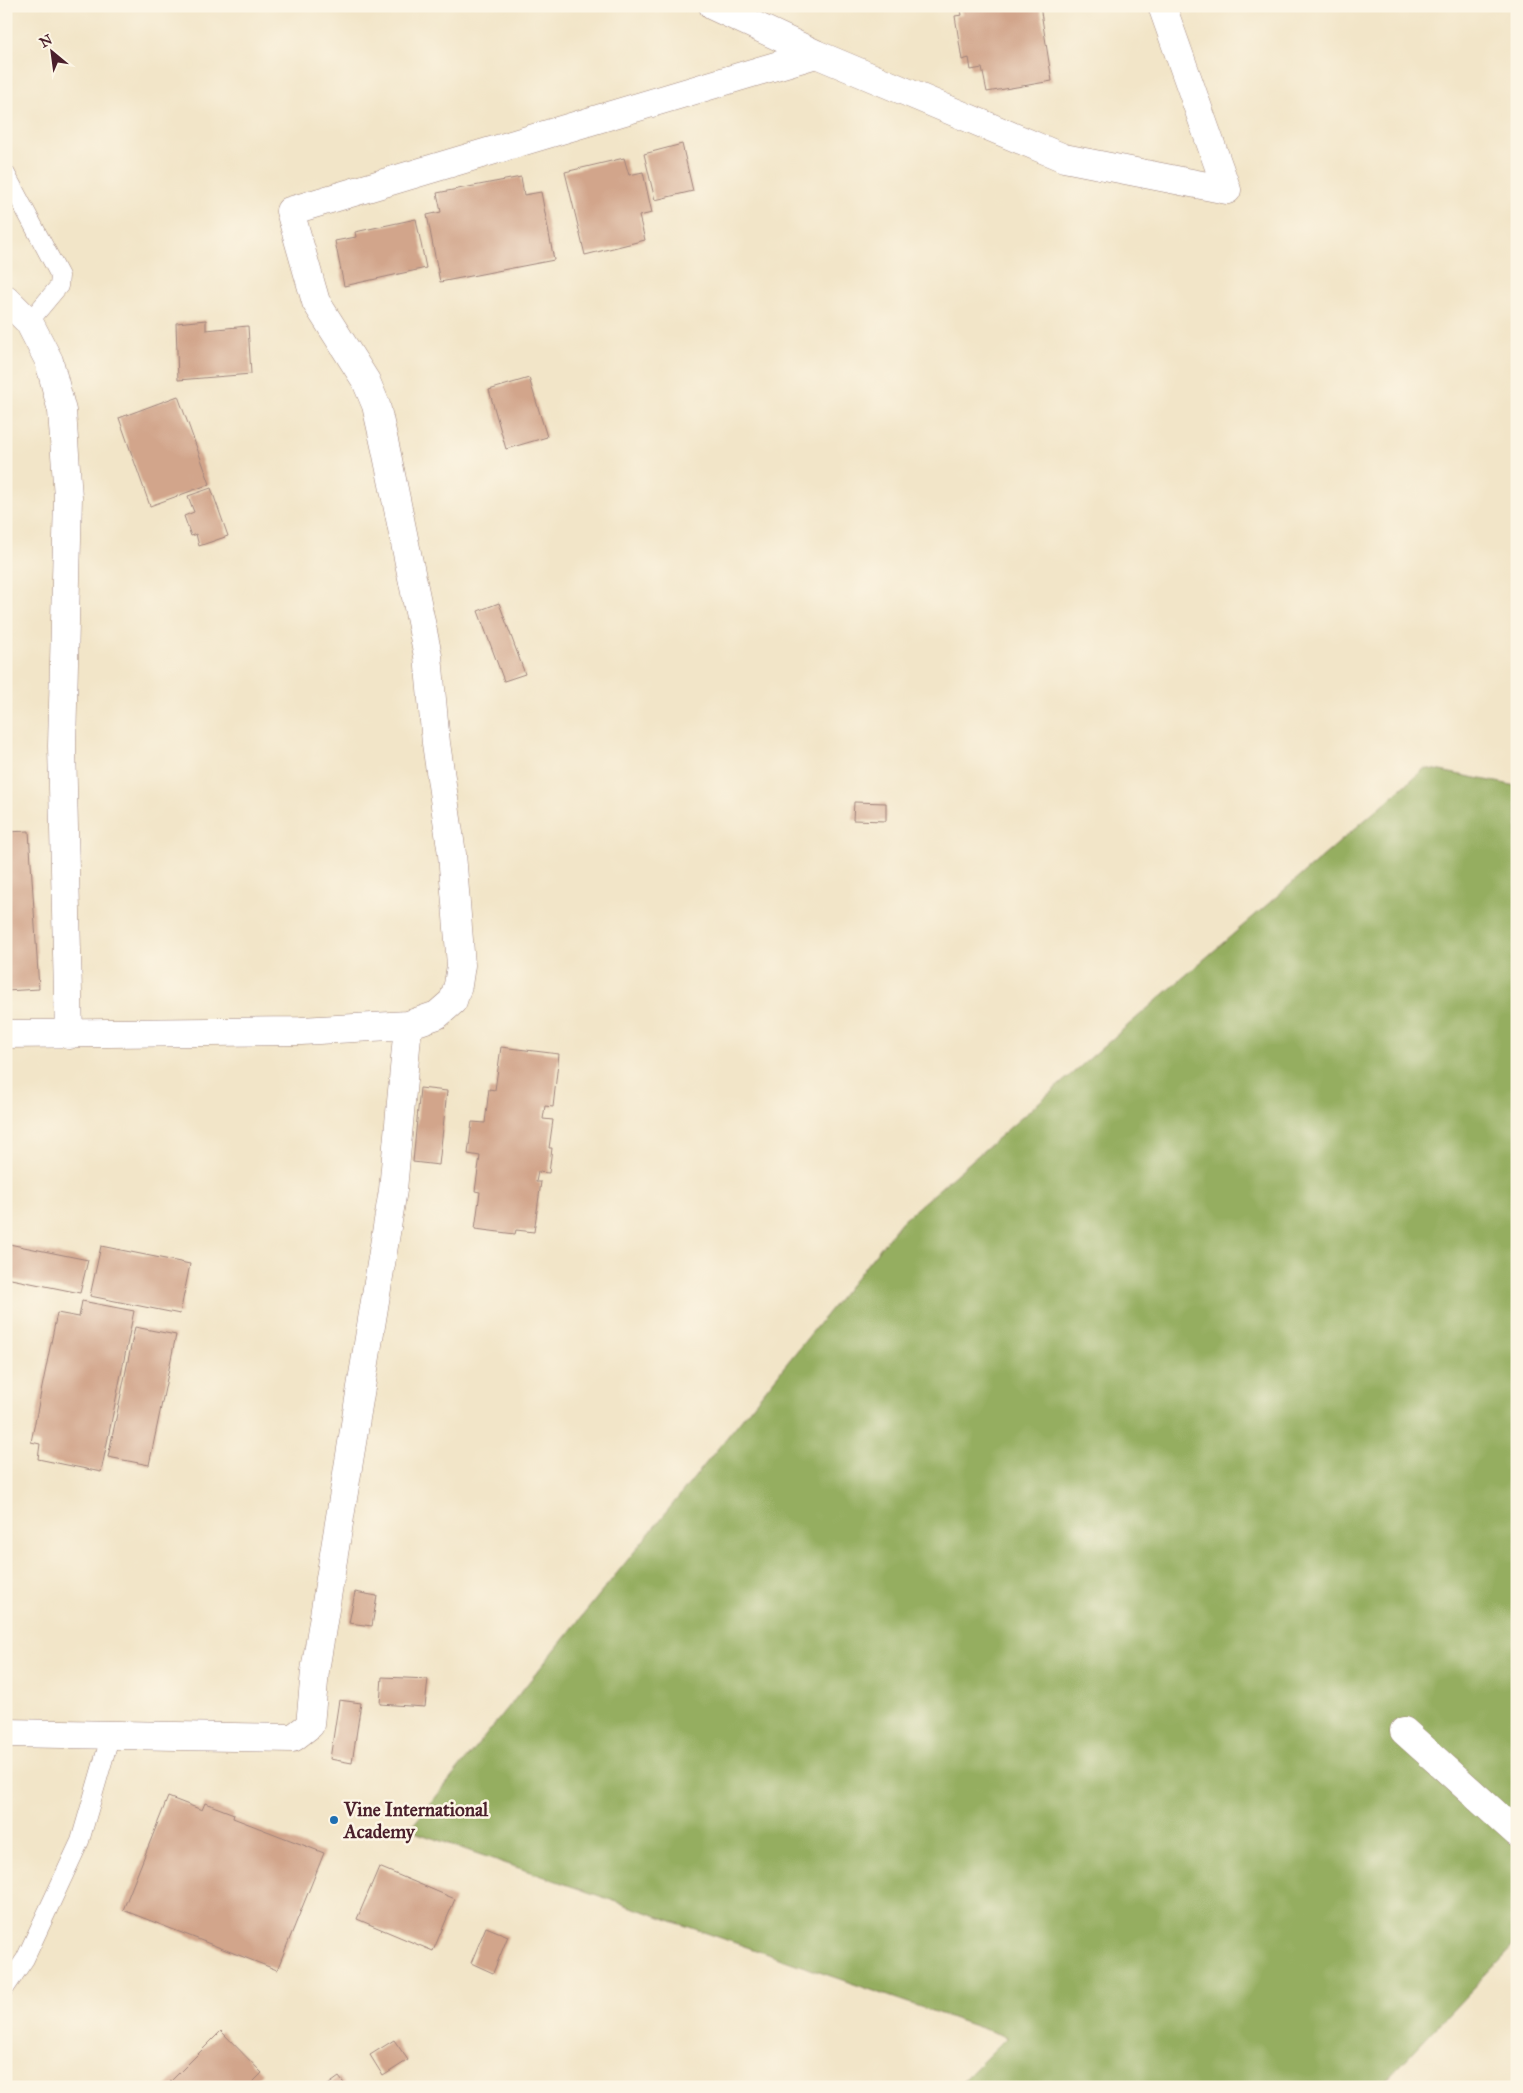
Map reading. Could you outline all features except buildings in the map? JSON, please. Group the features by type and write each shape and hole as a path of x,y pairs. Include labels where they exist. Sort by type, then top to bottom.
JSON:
{"street":[{"path":"713,6 816,54 1064,158 1227,190 1162,6"},
{"path":"6,1034 69,1035 301,1031 408,1025 437,1015 452,1001 458,985 461,965 452,854 436,743 428,656 376,405 354,361 316,302 290,211 816,54"},
{"path":"6,299 29,322 48,361 62,411 68,497 62,746 69,1035"},
{"path":"6,1733 293,1738 310,1725 315,1671 393,1190 408,1025"},
{"path":"1404,1731 1517,1833"}],"lane":[{"path":"6,174 60,276 59,286 29,322"},
{"path":"6,1987 25,1959 80,1841 111,1734"}],"green space":[{"path":"1425,768 1517,786 1517,1942 1380,2087 957,2087 1007,2037 409,1830 902,1221"}],"place":[{"name":"Vine International Academy","path":"334,1820"}]}
